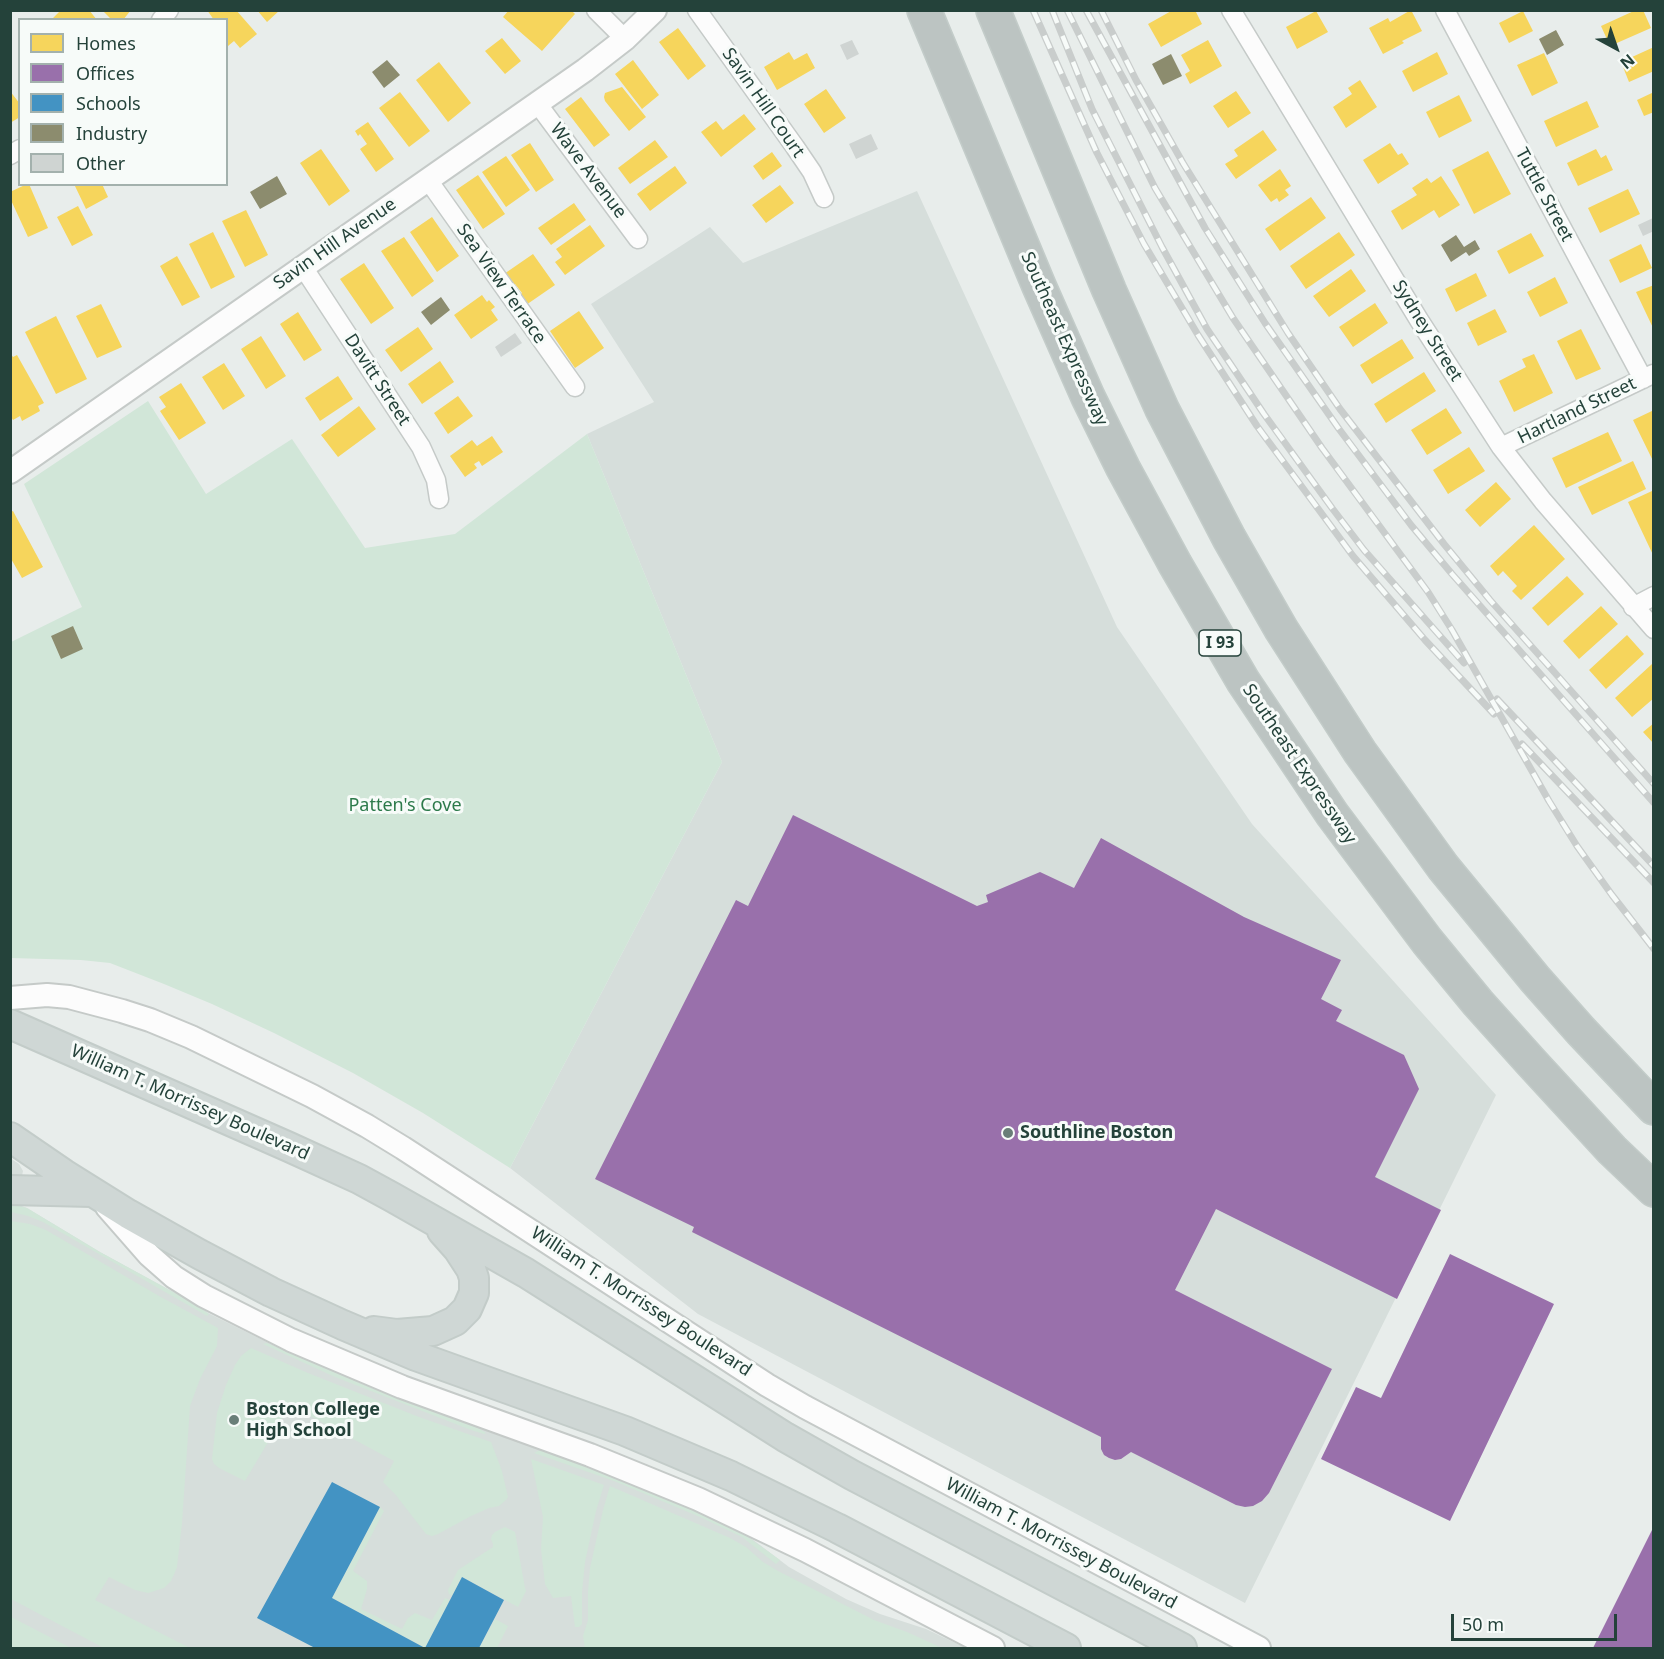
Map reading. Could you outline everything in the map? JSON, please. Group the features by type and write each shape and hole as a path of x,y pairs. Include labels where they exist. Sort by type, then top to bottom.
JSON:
{"highway":[{"name":"Southeast Expressway","path":"924,10 1027,258 1088,397 1149,518 1244,681 1332,814 1420,933 1531,1062 1653,1190"},
{"path":"993,10 1109,290 1162,409 1229,538 1286,637 1360,752 1466,897 1523,966 1653,1108"}],"main road":[{"name":"William T. Morrissey Boulevard","path":"10,1024 359,1179 526,1273 785,1437 860,1479 1182,1648"},
{"path":"10,1137 91,1192 235,1273 343,1325 416,1356 626,1431 731,1476 837,1528 1066,1648"},
{"path":"10,1190 91,1192"},
{"path":"343,1325 397,1334 433,1331 449,1325 467,1309 474,1293 474,1278 471,1269 459,1249 424,1214"}],"street":[{"path":"596,10 625,39"},
{"name":"Savin Hill Avenue","path":"10,472 537,104 625,39 655,10"},
{"name":"Savin Hill Court","path":"697,10 812,172 824,198"},
{"name":"Sydney Street","path":"1231,10 1419,320 1501,447 1542,501 1653,629"},
{"name":"Tuttle Street","path":"1445,10 1648,377"},
{"name":"Wave Avenue","path":"537,104 638,238"},
{"name":"Sea View Terrace","path":"428,180 575,387"},
{"name":"Davitt Street","path":"303,267 421,447 436,480 439,499"},
{"name":"Hartland Street","path":"1501,447 1648,377"},
{"path":"1633,607 1653,596"},
{"name":"William T. Morrissey Boulevard","path":"10,998 39,995 69,997 130,1014 191,1037 320,1100 434,1167 767,1385 1259,1648"},
{"path":"91,1192 111,1211 149,1255 174,1277 244,1317 364,1372 590,1455 698,1498 779,1536 993,1648"}],"shaded area":[{"name":"Southline Boston","path":"917,191 1117,627 1252,824 1496,1095 1245,1603 698,1314 510,1168 722,762 587,434 654,402 591,304 710,227 743,263"},
{"name":"Boston College High School","path":"10,1158 19,1164 23,1171 16,1204 27,1208 208,1313 281,1349 374,1389 600,1471 707,1515 748,1536 789,1567 846,1599 880,1614 926,1629 966,1648 11,1648"}],"green space":[{"name":"Patten's Cove","path":"148,401 206,494 292,439 365,548 455,534 587,434 722,762 510,1168 423,1113 353,1073 212,1004 110,963 11,958 11,642 82,607 24,484"},
{"path":"10,1203 27,1208 209,1314 207,1316 43,1222 11,1212"},
{"path":"11,1221 30,1224 46,1230 218,1328 217,1346 200,1379 190,1406 182,1523 177,1567 171,1581 164,1588 148,1593 135,1590 109,1577 95,1600 190,1648 104,1648 11,1599"},
{"path":"267,1343 374,1389 486,1433 471,1430 335,1377 263,1344"},
{"path":"251,1348 419,1417 491,1442 502,1471 508,1497 499,1506 471,1516 438,1534 432,1536 426,1534 383,1482 394,1461 290,1405 245,1481 219,1468 212,1459 217,1413 235,1365"},
{"path":"540,1450 635,1484 734,1527 780,1560 776,1564 742,1537 700,1517 614,1481 534,1453"},
{"path":"531,1459 604,1485 585,1562 582,1624 579,1627 575,1627 571,1596 553,1598 545,1584 541,1549 543,1517"},
{"path":"610,1486 730,1538 778,1571 874,1620 942,1648 585,1648 583,1636 588,1620 590,1568"},
{"path":"380,1507 384,1511 353,1571 367,1581 361,1609 402,1629 408,1618 415,1613 432,1620 445,1598 450,1600 425,1648 332,1598"},
{"path":"505,1527 515,1532 526,1591 518,1607 462,1577 452,1596 449,1594 448,1590 458,1570 493,1547 492,1535"},
{"path":"11,1617 71,1648 11,1648"},
{"path":"495,1619 508,1626 497,1648 479,1648"}],"building: Homes":[{"path":"61,10 89,10 95,18 53,18"},
{"path":"102,10 131,10 125,18 110,18"},
{"path":"207,10 236,10 257,34 240,48 234,41 228,46 228,18 213,18"},
{"path":"257,10 280,10 267,22"},
{"path":"509,10 571,10 575,14 542,51 503,17"},
{"path":"1173,10 1195,10 1202,24 1161,47 1148,24"},
{"path":"1411,10 1422,31 1383,54 1369,28 1388,18 1390,22"},
{"path":"1636,10 1643,10 1651,28 1610,46 1601,26"},
{"path":"1316,11 1328,32 1297,49 1286,27"},
{"path":"1523,11 1533,31 1509,43 1499,23"},
{"path":"678,28 706,66 688,80 659,42"},
{"path":"502,38 521,61 505,74 485,51"},
{"path":"1208,40 1222,66 1190,84 1185,74 1190,71 1181,55"},
{"path":"1654,47 1654,71 1629,82 1621,62"},
{"path":"789,52 794,60 807,53 815,68 777,90 764,67"},
{"path":"1437,52 1448,74 1413,92 1402,71"},
{"path":"1544,53 1558,83 1532,96 1517,65"},
{"path":"633,60 659,95 642,109 615,74"},
{"path":"439,62 471,103 448,122 416,80"},
{"path":"1360,80 1377,107 1346,128 1333,107 1352,94 1348,88"},
{"path":"622,87 646,117 629,131 604,97 605,93"},
{"path":"826,89 846,118 824,133 804,104"},
{"path":"10,91 18,101 18,118 10,123"},
{"path":"1236,91 1251,113 1228,128 1213,106"},
{"path":"400,92 430,131 409,147 379,108"},
{"path":"1654,92 1654,112 1644,116 1637,100"},
{"path":"1459,95 1472,121 1439,138 1426,112"},
{"path":"581,97 610,135 594,147 565,109"},
{"path":"1587,101 1599,127 1556,147 1544,121"},
{"path":"744,114 756,129 721,157 701,132 716,121 723,130"},
{"path":"368,122 394,159 376,172 360,149 367,144 355,131"},
{"path":"1263,130 1277,150 1236,179 1225,164 1238,156 1234,150"},
{"path":"655,140 668,157 630,184 618,168"},
{"path":"530,143 554,180 536,192 511,155"},
{"path":"1390,143 1398,155 1402,153 1409,164 1378,184 1363,160"},
{"path":"321,149 350,191 329,206 300,163"},
{"path":"1596,149 1601,158 1606,155 1613,170 1578,186 1567,163"},
{"path":"1488,151 1511,194 1474,214 1452,170"},
{"path":"772,152 782,166 763,180 753,166"},
{"path":"506,156 530,190 506,207 482,172"},
{"path":"675,166 687,183 650,211 637,194"},
{"path":"1280,169 1291,186 1285,190 1289,195 1279,202 1277,198 1271,202 1258,185"},
{"path":"478,175 505,214 483,229 456,190"},
{"path":"1441,176 1460,205 1439,218 1434,210 1402,230 1391,211 1417,195 1412,188 1427,178 1431,183"},
{"path":"780,185 794,203 766,223 752,205"},
{"path":"23,186 30,186 48,228 28,237 10,198 10,192"},
{"path":"75,186 103,186 108,197 86,209"},
{"path":"1628,189 1640,214 1600,233 1588,208"},
{"path":"1311,197 1326,218 1280,251 1265,229"},
{"path":"574,203 586,220 551,245 538,228"},
{"path":"78,206 93,235 72,246 57,217"},
{"path":"246,210 268,255 245,267 222,221"},
{"path":"432,217 459,256 437,272 410,232"},
{"path":"590,225 605,246 565,275 555,262 562,257 556,249"},
{"path":"213,232 235,277 211,289 189,244"},
{"path":"1339,232 1355,255 1306,289 1290,266"},
{"path":"1531,233 1544,256 1509,274 1497,251"},
{"path":"404,237 434,281 412,297 381,251"},
{"path":"1641,244 1652,268 1620,283 1609,260"},
{"path":"533,254 555,285 526,305 520,295 522,293 515,284 512,286 504,274"},
{"path":"177,256 200,297 182,306 160,266"},
{"path":"364,263 394,308 371,324 340,279"},
{"path":"1351,269 1366,291 1329,317 1313,296"},
{"path":"1476,273 1487,296 1456,312 1445,289"},
{"path":"1555,277 1568,303 1540,317 1527,292"},
{"path":"1654,285 1654,330 1636,292"},
{"path":"482,295 495,307 491,310 498,320 471,339 454,315"},
{"path":"1375,303 1388,323 1353,347 1339,327"},
{"path":"101,304 122,347 97,358 76,316"},
{"path":"1495,309 1507,332 1478,346 1467,323"},
{"path":"579,311 604,348 575,368 550,331"},
{"path":"298,312 322,350 304,361 280,324"},
{"path":"56,316 87,379 56,394 25,332"},
{"path":"418,327 433,349 401,372 385,350"},
{"path":"1581,329 1601,369 1576,380 1557,341"},
{"path":"261,336 286,376 266,389 241,349"},
{"path":"1402,339 1414,358 1372,384 1360,365"},
{"path":"10,353 13,357 17,355 44,403 38,406 40,411 22,421 20,416 13,420 10,415"},
{"path":"1534,354 1553,393 1514,412 1499,381 1526,367 1522,359"},
{"path":"440,361 454,382 422,404 408,384"},
{"path":"224,363 245,396 223,410 202,377"},
{"path":"1424,372 1436,391 1386,423 1374,404"},
{"path":"338,376 353,399 320,421 305,398"},
{"path":"181,383 206,423 179,440 160,411 166,407 159,397"},
{"path":"458,396 473,416 448,434 434,413"},
{"path":"359,406 376,429 338,457 321,435"},
{"path":"1446,408 1462,433 1427,455 1411,430"},
{"path":"1654,410 1654,463 1633,420"},
{"path":"1608,432 1622,461 1566,488 1552,458"},
{"path":"492,436 503,452 482,466 479,461 474,464 477,468 465,477 450,456 472,440 477,446"},
{"path":"1469,447 1485,471 1448,494 1433,470"},
{"path":"1633,461 1646,489 1592,515 1578,487"},
{"path":"1496,482 1511,499 1480,527 1465,510"},
{"path":"1652,491 1654,494 1654,557 1628,502"},
{"path":"13,511 43,567 22,578 10,557 10,512"},
{"path":"1534,525 1565,559 1521,600 1512,591 1517,586 1503,571 1498,576 1490,566"},
{"path":"1567,576 1584,594 1548,626 1532,608"},
{"path":"1601,606 1618,624 1579,659 1563,641"},
{"path":"1627,635 1644,654 1606,689 1589,670"},
{"path":"1652,664 1654,666 1654,698 1632,717 1615,698"},
{"path":"1654,723 1654,744 1643,732"}],"building: Offices":[{"name":"Southline Boston","path":"793,815 977,906 988,902 986,895 1040,872 1074,888 1101,838 1244,917 1341,960 1321,999 1342,1010 1336,1021 1404,1055 1419,1089 1375,1177 1441,1210 1397,1299 1216,1209 1175,1290 1332,1369 1269,1493 1262,1501 1253,1506 1236,1505 1131,1452 1121,1459 1109,1458 1101,1449 1101,1437 692,1232 694,1227 595,1179 736,900 748,906"},
{"path":"1450,1254 1554,1304 1450,1521 1321,1459 1356,1387 1381,1398"},
{"path":"1654,1526 1654,1648 1593,1648"}],"building: Schools":[{"path":"332,1482 380,1507 332,1598 425,1648 315,1648 257,1618"},
{"path":"462,1577 504,1600 479,1648 425,1648"}],"building: Industry":[{"path":"1556,30 1564,45 1547,55 1539,39"},
{"path":"1171,54 1182,76 1163,85 1152,64"},
{"path":"387,60 400,75 384,88 372,72"},
{"path":"277,176 287,194 260,209 250,192"},
{"path":"1456,235 1464,247 1475,240 1480,249 1469,256 1466,252 1451,262 1441,245"},
{"path":"441,297 450,310 431,325 421,312"},
{"path":"73,626 83,649 61,659 51,636"}],"building: Other":[{"path":"852,40 859,54 847,60 840,45"},
{"path":"871,134 878,149 856,159 849,144"},
{"path":"1653,218 1654,231 1643,236 1638,225"},
{"path":"515,333 522,343 501,357 495,347"}],"railway":[{"path":"1033,10 1097,153 1144,244 1198,335 1257,426 1353,556 1425,640 1494,714"},
{"path":"1052,10 1092,109 1162,247 1207,329 1264,414 1364,550 1464,663"},
{"path":"1067,10 1155,188 1233,318 1322,448 1428,592 1577,846 1654,949"},
{"path":"1086,10 1205,228 1265,323 1339,429 1411,525 1452,574 1654,803"},
{"path":"1101,10 1136,80 1183,163 1288,333 1340,409 1490,600 1654,784"},
{"path":"1497,699 1654,866"},
{"path":"1522,744 1654,883"}],"place":[{"name":"Southline Boston","path":"1008,1133"},
{"name":"Boston College High School","path":"234,1420"}]}
